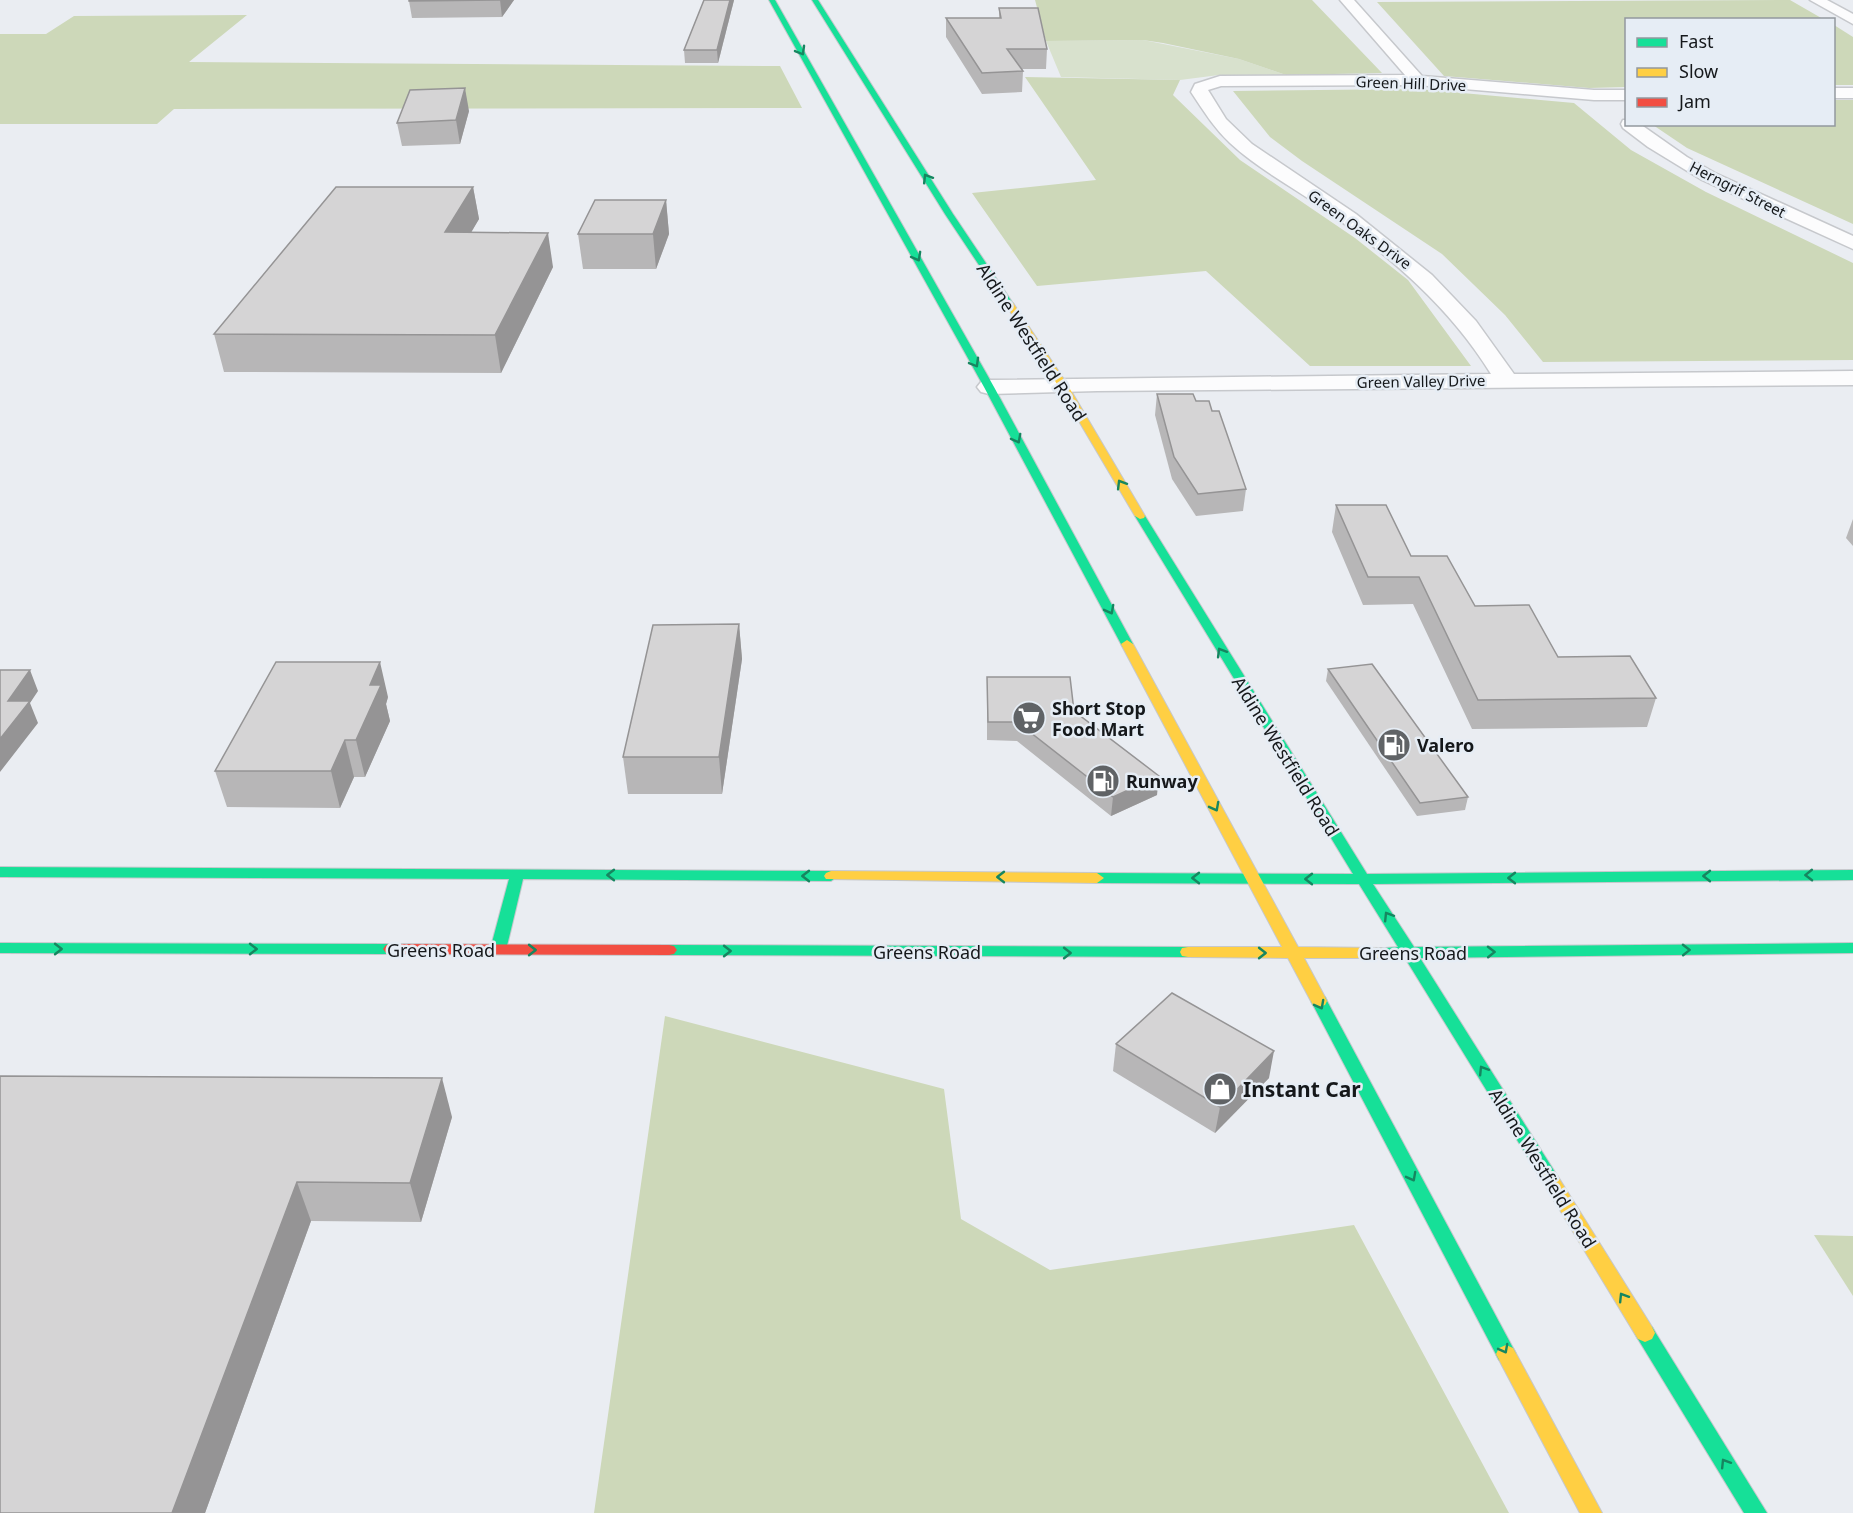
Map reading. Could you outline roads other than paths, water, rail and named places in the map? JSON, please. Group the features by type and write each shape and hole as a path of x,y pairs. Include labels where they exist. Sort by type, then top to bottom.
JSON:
{"main road":[{"path":"772,0 900,217 1591,1513"},
{"name":"Aldine Westfield Road","path":"815,0 949,214 1062,384 1249,698 1411,953 1756,1513"},
{"path":"928,215 949,214"},
{"path":"0,872 1254,879 1853,875"},
{"path":"498,950 517,875"},
{"name":"Greens Road","path":"0,948 1292,953 1853,948"}],"street":[{"path":"1347,0 1417,80"},
{"path":"1817,0 1853,21"},
{"name":"Green Hill Drive","path":"1199,92 1201,87 1220,81 1417,80 1594,95 1625,95"},
{"name":"Green Oaks Drive","path":"1199,92 1236,139 1269,165 1403,258 1429,282 1491,354 1506,380"},
{"path":"1835,93 1853,93"},
{"name":"Herngrif Street","path":"1594,95 1621,118"},
{"name":"Herngrif Street","path":"1631,126 1661,149 1735,189 1853,243"},
{"name":"Green Valley Drive","path":"989,387 1062,384 1853,378"}],"place":[{"name":"Short Stop Food Mart","path":"1029,718"},
{"name":"Valero","path":"1394,745"},
{"name":"Runway","path":"1103,781"},
{"name":"Instant Car","path":"1220,1089"}]}
